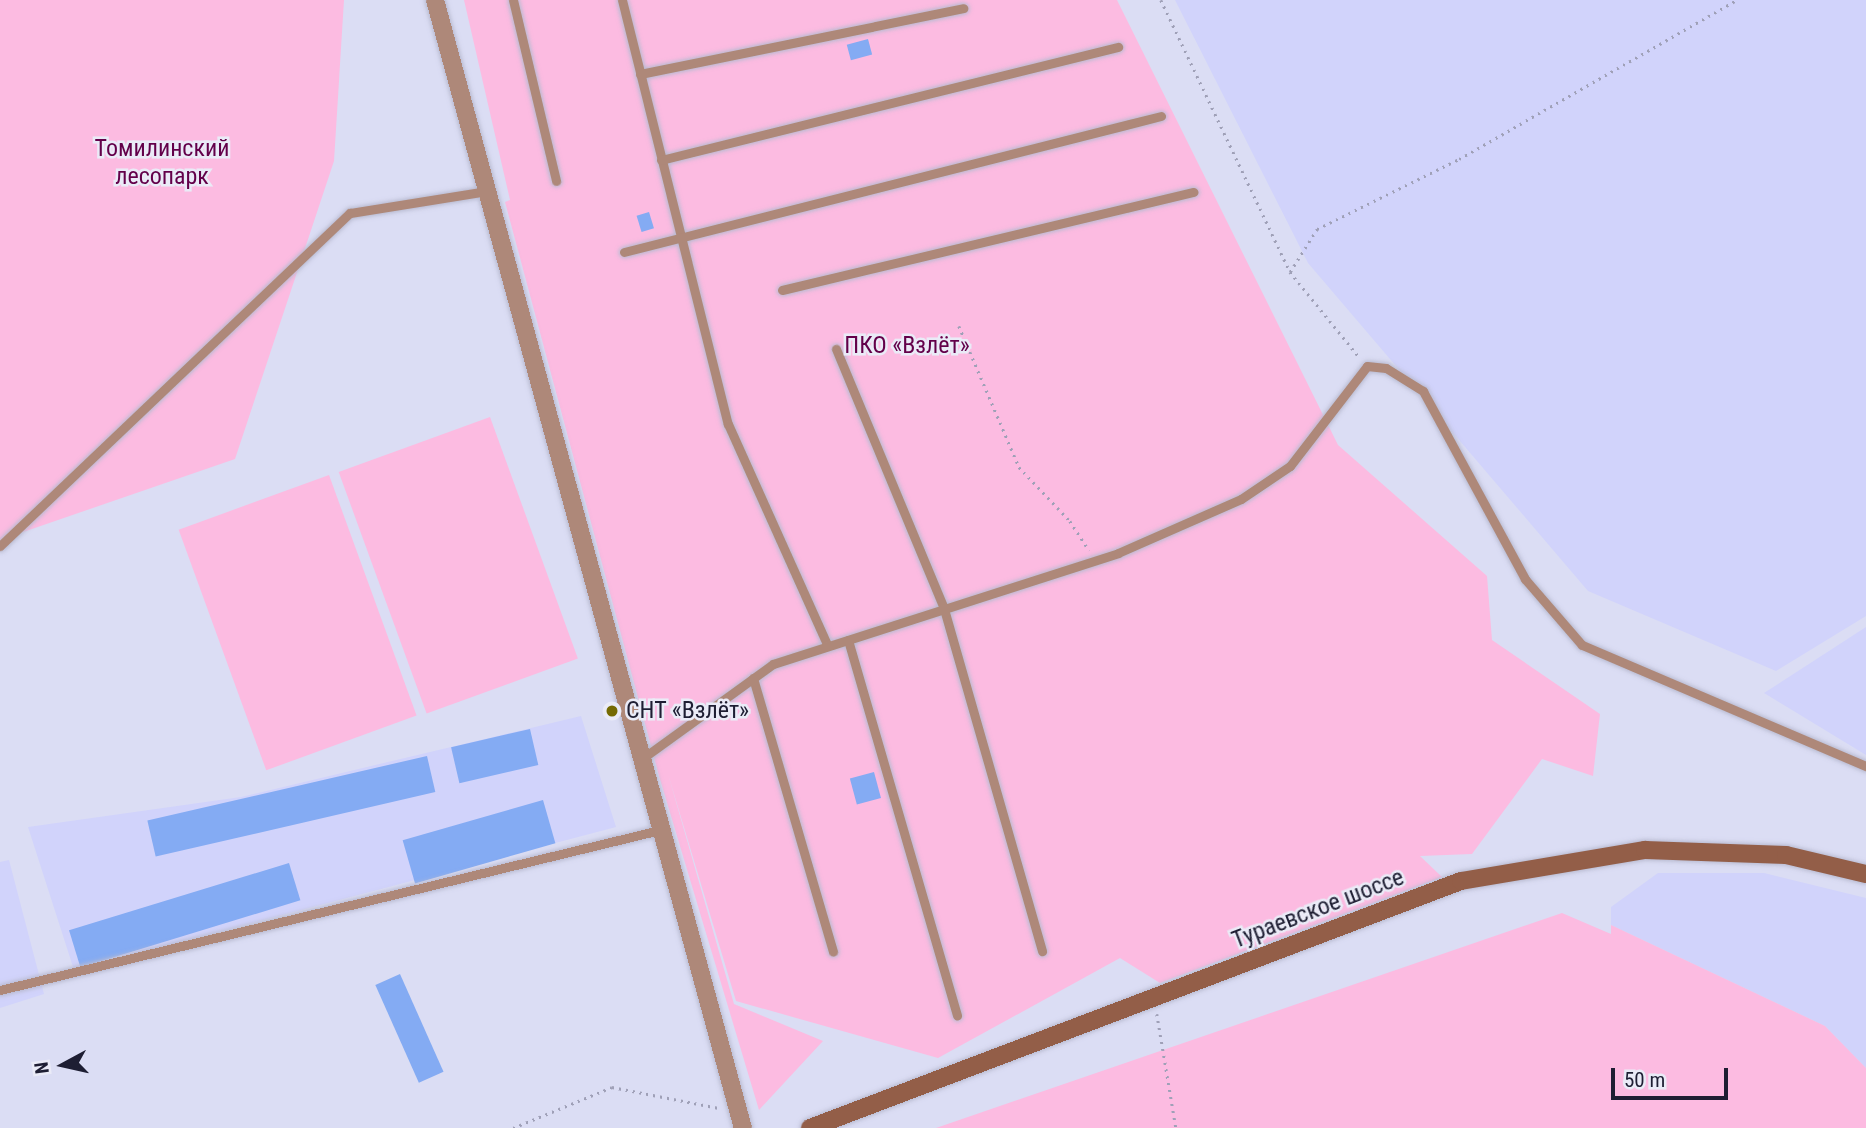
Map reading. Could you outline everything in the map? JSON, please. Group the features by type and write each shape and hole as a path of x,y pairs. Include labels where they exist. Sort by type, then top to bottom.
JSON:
{"main road":[{"name":"Тураевское шоссе","path":"810,1128 1461,881 1645,850 1786,855 1866,874"}],"street":[{"path":"435,0 743,1128"}],"lane":[{"path":"513,0 556,181"},
{"path":"622,0 728,424 812,623 828,646"},
{"path":"640,74 962,8"},
{"path":"661,160 1118,47"},
{"path":"624,252 1161,116"},
{"path":"0,546 350,213 487,191"},
{"path":"782,290 1194,192"},
{"path":"836,349 944,609 1042,951"},
{"path":"641,760 773,664 1095,560 1241,499 1290,466 1367,366 1386,368 1423,391 1525,579 1582,645 1866,766"},
{"path":"848,640 957,1015"},
{"path":"753,678 833,952"},
{"path":"0,990 660,830"}],"path":[{"path":"1161,0 1290,272 1367,366"},
{"path":"1290,272 1317,229 1459,159 1737,0"},
{"path":"959,326 1019,467 1070,521 1095,560"},
{"path":"1154,997 1176,1128"},
{"path":"513,1128 612,1087 737,1111"}],"shaded area":[{"path":"1175,0 1866,0 1866,616 1776,671 1588,591 1308,263"},
{"path":"1866,627 1866,755 1764,693"},
{"path":"581,716 616,827 74,970 28,827 241,797"},
{"path":"9,860 44,994 0,1008 0,862"},
{"path":"1658,873 1764,873 1866,898 1866,1068 1825,1026 1611,925 1611,907"}],"green space":[{"name":"Томилинский лесопарк","path":"0,0 344,0 334,161 235,459 0,540"},
{"name":"ПКО «Взлёт»","path":"464,0 1117,0 1338,445 1487,576 1492,640 1600,714 1593,776 1542,759 1472,854 1420,856 1442,877 1160,983 1120,958 938,1058 736,1001 668,774 734,1004 823,1041 759,1110 659,776 505,202 510,200"},
{"path":"490,417 578,659 427,714 339,472"},
{"path":"329,475 417,716 266,770 179,530"},
{"path":"1562,913 1611,934 1611,925 1825,1026 1866,1068 1866,1128 936,1128"}],"building":[{"path":"868,39 872,54 851,60 847,45"},
{"path":"649,212 654,228 642,232 637,216"},
{"path":"530,729 538,765 459,783 451,747"},
{"path":"427,756 435,792 156,857 147,821"},
{"path":"874,772 881,798 857,805 850,778"},
{"path":"543,800 555,843 415,883 403,840"},
{"path":"289,863 300,900 80,968 69,930"},
{"path":"400,974 444,1072 419,1083 375,985"}],"place":[{"name":"СНТ «Взлёт»","path":"612,711"}]}
